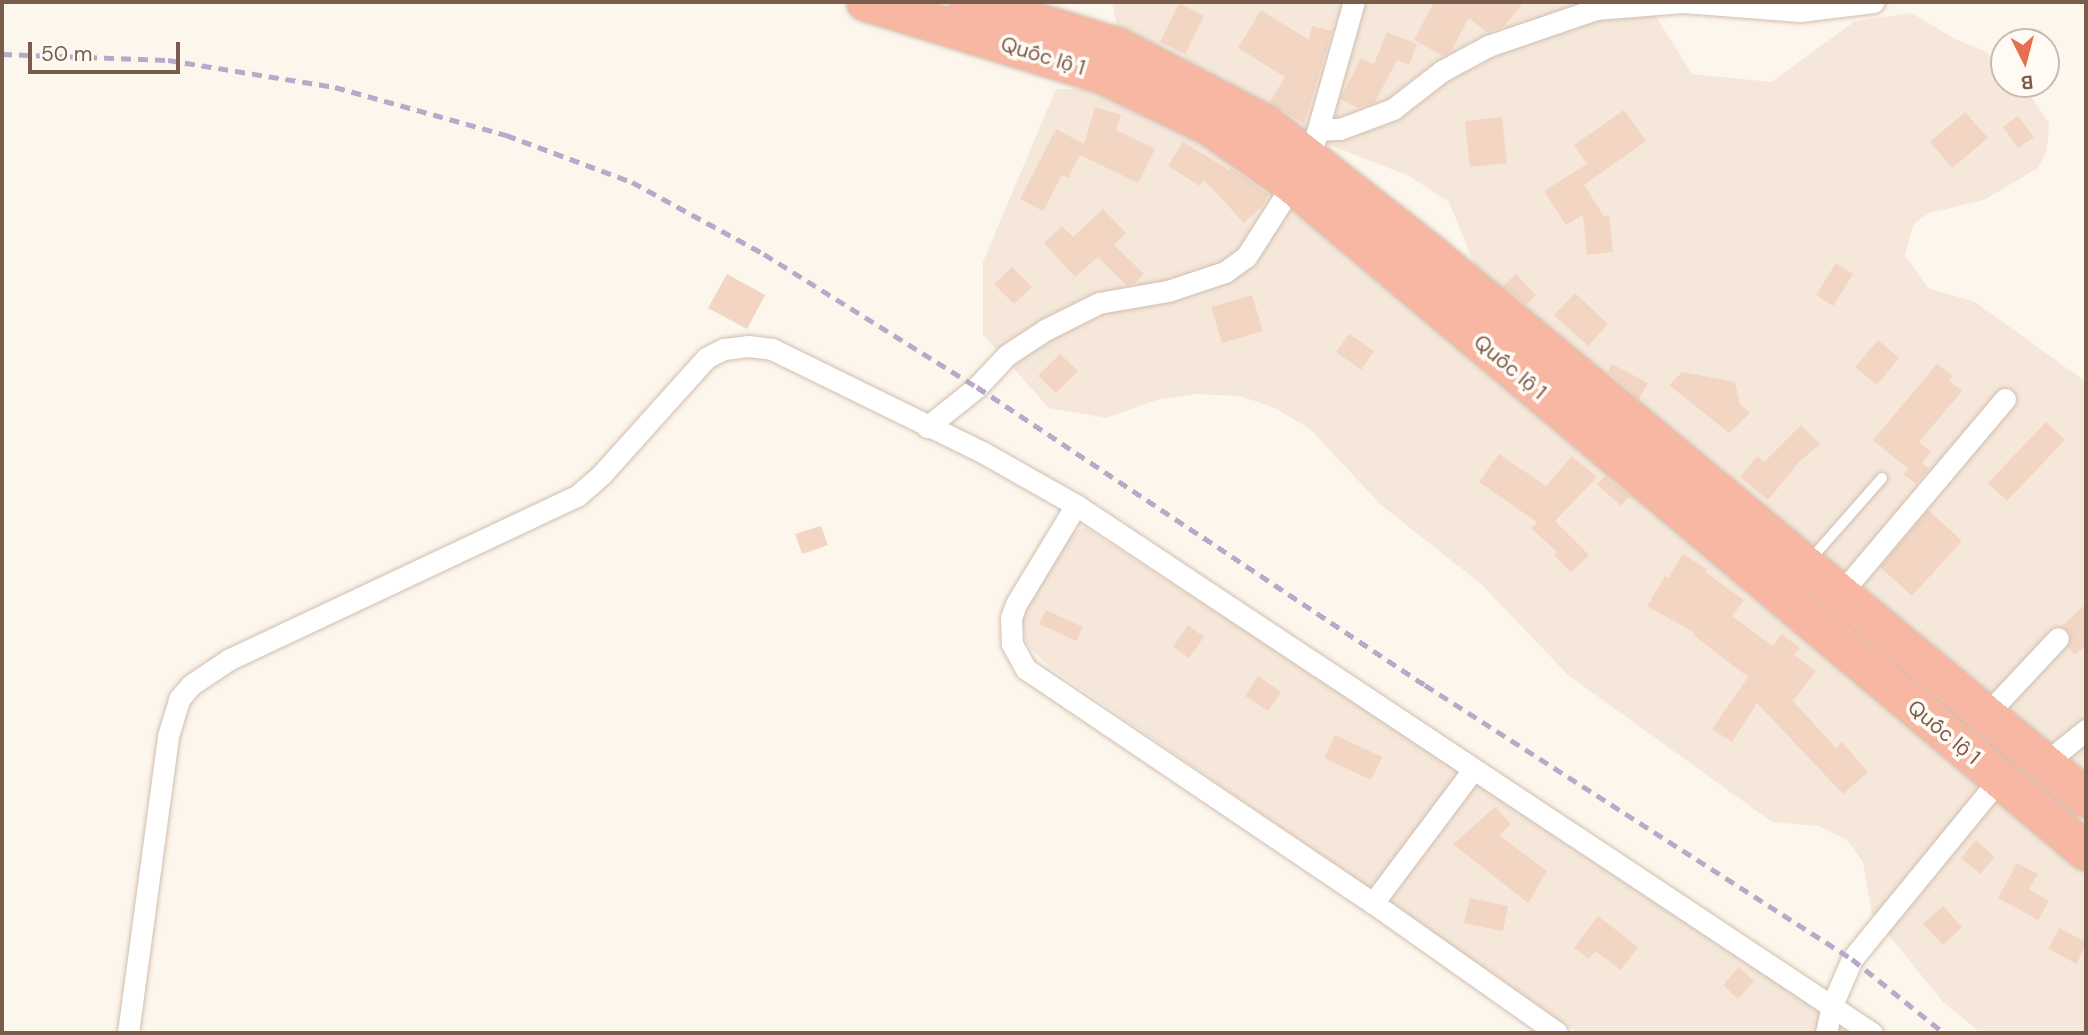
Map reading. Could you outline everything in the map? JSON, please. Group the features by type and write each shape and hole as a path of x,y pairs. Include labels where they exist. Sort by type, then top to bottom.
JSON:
{"highway":[{"name":"Quốc lộ 1","path":"866,2 1102,74 1210,126 1306,157 2000,778 2086,850"},
{"name":"Quốc lộ 1","path":"970,2 1117,47 1265,124 1806,564 2086,798"}],"street":[{"path":"927,427 976,387 1007,355 1090,307 1168,291 1236,266 1255,247 1306,157 1354,2"},
{"path":"1306,157 1340,129 1393,109 1442,71 1488,46 1596,9 1683,2 1800,11 1873,2"},
{"path":"128,1033 168,736 179,699 208,671 577,496 602,474 706,358 724,349 748,346 772,349 1007,465 1076,505 1872,1033"},
{"path":"1841,593 2005,399"},
{"path":"1076,505 1016,604 1011,618 1012,644 1026,669 1373,903 1557,1033"},
{"path":"1986,715 2058,638"},
{"path":"2045,763 2086,730"},
{"path":"1373,903 1474,770"},
{"path":"1826,1033 1832,1005 1852,959 2000,778"}],"lane":[{"path":"1806,564 1882,478"}],"shaded area":[{"path":"1112,2 1647,2 1692,74 1772,82 1855,21 1912,13 1953,38 1990,56 1990,98 2032,98 2049,124 2047,150 2038,168 1984,200 1929,213 1913,225 1905,255 1928,288 1975,302 2086,382 2086,790 1477,271 1449,202 1409,176 1324,143 1118,32"},
{"path":"1056,89 1110,89 1226,140 2086,867 2086,1033 1981,1033 1943,1002 1872,914 1863,862 1847,840 1819,826 1772,822 1568,675 1480,583 1381,505 1310,429 1273,407 1240,396 1196,394 1157,400 1106,418 1049,408 983,335 983,262"},
{"path":"1084,527 1863,1033 1578,1033 1048,666 1027,644 1020,617 1060,539"}],"building":[{"path":"1434,2 1524,2 1503,27 1487,32 1469,18 1451,51 1443,56 1414,40"},
{"path":"1179,3 1204,16 1185,54 1160,42"},
{"path":"1261,10 1309,40 1312,26 1332,31 1304,124 1270,102 1285,77 1238,48"},
{"path":"1387,32 1417,44 1409,65 1397,60 1375,102 1358,108 1340,99 1361,58 1374,64"},
{"path":"1095,107 1121,115 1116,130 1155,149 1138,183 1080,155 1068,178 1062,175 1043,211 1020,199 1056,129 1084,144"},
{"path":"1624,110 1646,141 1584,185 1604,216 1609,215 1613,252 1587,255 1583,215 1566,225 1544,191 1587,164 1574,145"},
{"path":"1965,112 1988,138 1952,168 1930,142"},
{"path":"2018,116 2034,137 2018,148 2003,127"},
{"path":"1502,117 1507,163 1470,167 1465,121"},
{"path":"1183,142 1229,170 1231,168 1268,194 1264,204 1244,223 1204,180 1200,186 1168,166"},
{"path":"1103,209 1126,233 1114,245 1144,274 1135,283 1126,285 1098,257 1075,277 1044,243 1062,226 1073,237"},
{"path":"1836,263 1853,274 1833,306 1816,295"},
{"path":"1012,267 1032,287 1014,304 994,284"},
{"path":"727,274 765,295 747,329 708,308"},
{"path":"1516,274 1536,295 1526,305 1503,286"},
{"path":"1575,293 1608,324 1588,346 1554,315"},
{"path":"1252,295 1263,331 1222,343 1211,307"},
{"path":"1349,334 1374,351 1361,370 1336,352"},
{"path":"1878,340 1899,358 1877,385 1855,367"},
{"path":"1060,354 1078,371 1056,393 1038,376"},
{"path":"1612,364 1648,383 1639,399 1608,372"},
{"path":"1937,364 1953,376 1949,381 1962,391 1919,442 1931,452 1922,463 1929,469 1916,484 1903,474 1908,469 1873,440"},
{"path":"1682,372 1735,382 1740,404 1750,413 1729,433 1669,385"},
{"path":"2046,422 2065,440 2007,501 1988,483"},
{"path":"1801,425 1820,444 1800,461 1768,500 1740,477 1757,456 1764,462"},
{"path":"1499,454 1546,486 1572,456 1597,477 1555,521 1589,555 1571,573 1554,555 1557,552 1531,528 1537,522 1479,482"},
{"path":"1605,476 1630,496 1621,506 1597,484"},
{"path":"1928,510 1962,541 1912,596 1880,567"},
{"path":"821,526 828,545 802,554 795,534"},
{"path":"1683,554 1707,569 1705,572 1744,600 1732,616 1773,646 1782,634 1800,648 1794,655 1816,671 1793,701 1836,748 1842,742 1868,772 1843,794 1757,703 1732,742 1712,729 1748,677 1693,635 1695,633 1647,606 1665,576 1668,578"},
{"path":"2086,604 2086,645 2075,655 2068,647 2070,634 2062,626"},
{"path":"1046,610 1083,627 1076,641 1039,624"},
{"path":"1188,625 1204,637 1189,658 1173,647"},
{"path":"1258,676 1281,692 1268,711 1245,696"},
{"path":"1335,735 1382,757 1371,780 1324,758"},
{"path":"1495,807 1511,824 1499,835 1547,871 1528,903 1453,844"},
{"path":"1976,840 1995,857 1980,874 1961,858"},
{"path":"2017,863 2038,874 2029,889 2049,901 2038,920 1998,898"},
{"path":"1470,898 1508,906 1503,931 1464,923"},
{"path":"1943,906 1962,927 1943,945 1923,924"},
{"path":"1598,916 1638,947 1621,970 1595,951 1589,959 1574,948"},
{"path":"2059,928 2086,942 2077,964 2048,949"},
{"path":"1739,967 1754,981 1738,999 1723,985"}],"railway":[{"path":"2,54 168,60 335,87 506,135 632,182 764,254 977,387 1425,685 1852,959 1944,1033"}]}
